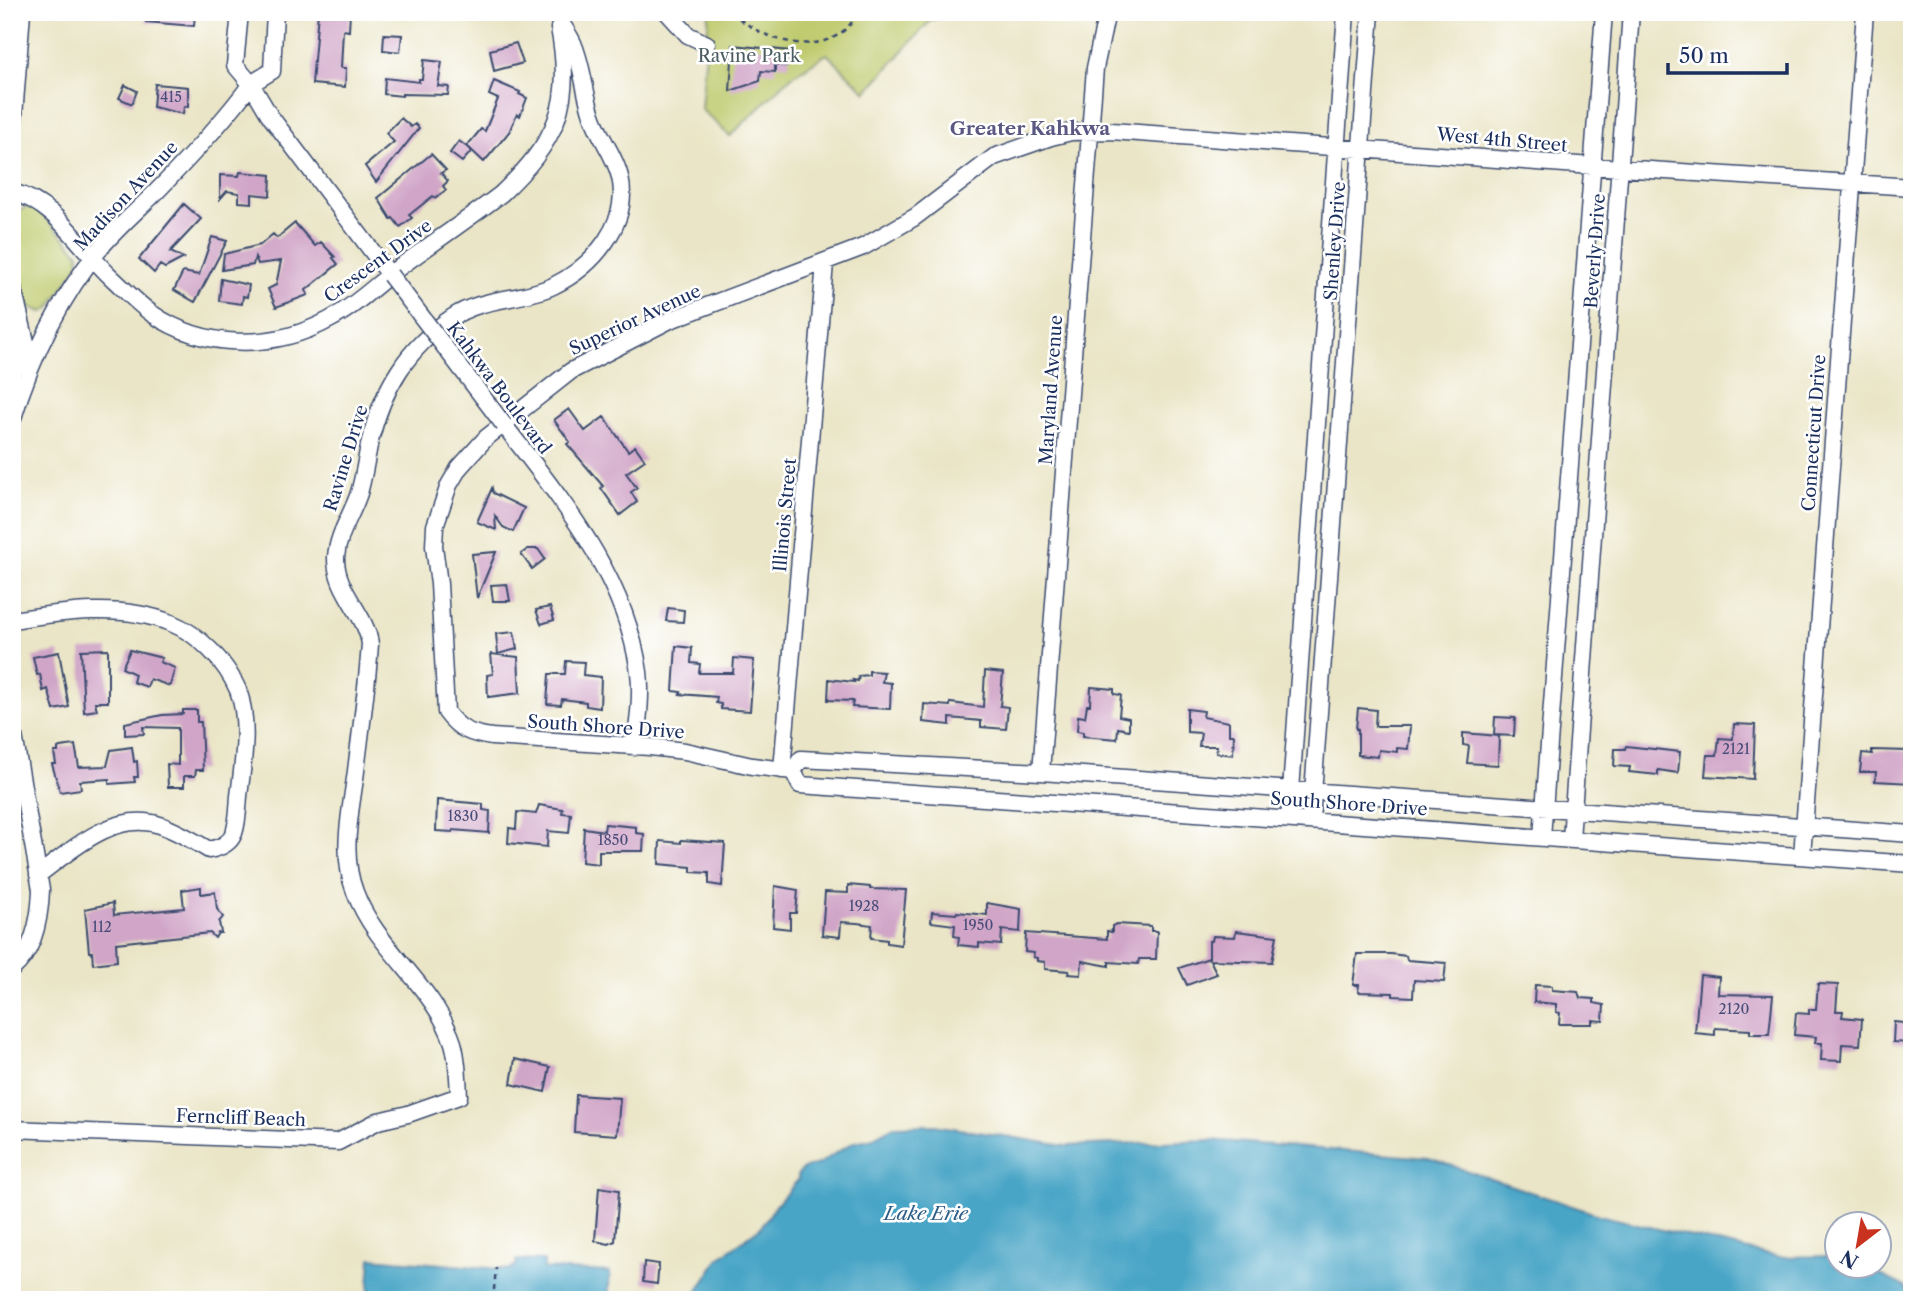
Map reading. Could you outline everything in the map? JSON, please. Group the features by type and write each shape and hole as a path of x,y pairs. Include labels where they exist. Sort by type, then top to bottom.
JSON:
{"street":[{"path":"12,142 22,12"},
{"name":"Kahkwa Boulevard","path":"240,12 235,65 251,84 270,116 569,512 613,584 630,630 639,671 640,695 635,747"},
{"path":"251,84 272,71 275,12"},
{"path":"667,12 688,35 707,44"},
{"name":"Maryland Avenue","path":"1041,772 1095,68 1107,12"},
{"name":"Shenley Drive","path":"1289,819 1346,12"},
{"name":"Shenley Drive","path":"1311,820 1371,12"},
{"name":"Beverly Drive","path":"1542,837 1604,12"},
{"name":"Beverly Drive","path":"1571,839 1631,12"},
{"name":"Connecticut Drive","path":"1802,856 1865,12"},
{"name":"Crescent Drive","path":"94,258 104,271 152,314 208,339 235,342 274,339 297,334 330,320 501,194 541,149 552,130 564,93 564,54 555,14"},
{"name":"Ravine Drive","path":"459,1096 457,1060 452,1041 433,1005 374,928 355,892 349,872 347,832 370,644 369,633 341,585 336,560 339,538 356,503 362,483 370,441 396,373 418,347 459,313 477,305 523,297 539,291 586,265 600,249 617,220 621,208 620,177 593,121 573,44 555,14"},
{"name":"Madison Avenue","path":"12,421 27,372 54,316 103,245 162,186 226,116 251,84"},
{"name":"West 4th Street","path":"1090,131 1912,187"},
{"name":"Superior Avenue","path":"458,726 446,712 439,584 434,546 435,526 449,485 486,438 571,371 628,341 670,320 863,247 915,217 994,157 1051,137 1090,131"},
{"path":"12,192 28,196 43,206 94,258"},
{"name":"Illinois Street","path":"787,770 825,263"},
{"path":"12,283 26,342 27,372"},
{"path":"1313,471 1337,473"},
{"path":"1567,490 1597,493"},
{"path":"12,621 50,614 94,611 145,615 173,624 206,647 230,674 243,711 243,771 234,834 223,847 209,850 158,824 136,822 117,825 96,833 38,875"},
{"path":"12,724 41,890 40,914 34,934 18,965 12,969"},
{"name":"South Shore Drive","path":"458,726 469,734 492,737 685,751 725,761 787,770 800,785 1912,864"},
{"name":"South Shore Drive","path":"787,770 801,759 1041,772 1912,834"},
{"name":"Ferncliff Beach","path":"12,1129 338,1142 378,1121 408,1114 459,1096"}],"path":[{"path":"732,12 748,27 765,36 793,43 816,43 834,37 858,12"},
{"path":"494,1300 496,1268"}],"green space":[{"name":"Ravine Park","path":"709,12 950,12 930,21 866,92 827,54 792,76 730,136 701,109"},
{"path":"29,206 36,208 79,253 76,268 49,309 43,312 28,305 23,296 15,259 17,220 20,210"}],"water":[{"name":"Lake Erie","path":"934,1125 1066,1146 1210,1140 1429,1158 1599,1215 1778,1257 1822,1256 1822,1280 1891,1280 1905,1287 1912,1300 692,1300 719,1258 760,1228 798,1180 798,1174 803,1169 818,1164 854,1142 870,1139 894,1126"},
{"path":"371,1258 512,1270 516,1267 516,1260 544,1261 544,1269 610,1272 608,1300 368,1300"}],"building":[{"path":"146,12 195,12 194,26 146,22"},
{"path":"318,12 350,12 349,31 343,30 341,68 346,68 345,87 312,84"},
{"path":"384,34 402,35 400,52 383,50"},
{"path":"516,43 523,63 494,71 490,50"},
{"path":"733,45 790,51 789,66 775,65 775,72 761,71 760,81 730,91"},
{"path":"424,60 442,62 438,86 449,87 448,95 384,94 385,78 419,82 419,79 422,79"},
{"path":"494,81 520,92 519,94 527,98 520,116 517,114 509,132 484,162 467,146 481,129 485,131 498,99 489,95"},
{"path":"155,84 188,87 188,107 184,106 183,114 153,107"},
{"path":"125,85 137,91 132,104 119,98"},
{"path":"401,118 411,127 415,124 419,128 376,182 365,166 394,142 386,133"},
{"path":"459,141 472,151 462,162 450,153"},
{"path":"431,154 446,170 441,173 448,181 443,186 446,190 435,198 433,196 409,215 412,218 400,227 391,219 378,198"},
{"path":"240,172 271,175 270,196 252,194 252,203 239,202 239,193 227,191 220,199 220,175 239,176"},
{"path":"184,204 201,219 170,252 184,258 165,268 160,265 154,273 139,259"},
{"path":"295,223 315,246 321,242 338,264 306,290 308,295 276,307 268,289 276,285 281,261 258,264 255,257 253,265 222,270 224,254 260,245 273,234 277,238"},
{"path":"212,237 227,241 195,302 174,290 183,272 199,275"},
{"path":"221,279 249,285 247,297 243,296 242,304 219,301"},
{"path":"569,409 585,431 604,417 628,451 635,446 645,460 626,473 637,488 631,492 637,502 620,515 601,488 603,486 567,444 570,442 554,420"},
{"path":"492,488 493,493 524,508 513,532 503,527 495,516 496,530 477,522"},
{"path":"528,549 538,549 545,559 532,569 521,554"},
{"path":"496,552 477,598 472,554"},
{"path":"507,584 510,601 493,601 491,585"},
{"path":"550,607 554,620 541,624 536,610"},
{"path":"668,608 684,610 683,622 666,621"},
{"path":"514,632 517,649 498,654 496,634"},
{"path":"676,646 692,648 691,663 700,664 699,673 733,673 734,658 754,660 750,711 721,709 721,704 716,703 717,697 673,691"},
{"path":"108,649 108,702 95,702 97,710 84,712 81,650"},
{"path":"130,650 162,658 160,662 175,668 170,686 150,679 147,687 133,682 135,674 122,668"},
{"path":"59,652 69,707 54,710 48,689 43,691 33,657"},
{"path":"491,654 518,657 520,693 488,697 487,675 493,674"},
{"path":"566,661 584,662 583,675 601,677 600,708 586,706 586,702 562,699 561,705 547,704 549,674 565,674"},
{"path":"869,671 884,672 882,682 891,683 890,709 852,707 853,701 828,700 829,679 854,682 853,680 858,681 859,676 869,675"},
{"path":"985,671 1003,673 1000,706 1008,707 1006,729 981,727 981,721 950,718 950,725 923,722 924,704 950,706 950,703 983,707"},
{"path":"1091,687 1114,689 1114,694 1121,695 1119,716 1129,718 1129,730 1118,728 1117,739 1083,736 1083,732 1077,731 1078,716 1085,717 1087,705 1090,705"},
{"path":"1358,708 1376,710 1375,726 1410,726 1408,749 1397,748 1397,752 1379,750 1378,757 1358,755"},
{"path":"1187,709 1204,711 1203,717 1229,722 1229,735 1234,735 1233,755 1216,753 1217,746 1199,746 1201,733 1187,732"},
{"path":"183,710 197,710 197,722 201,722 203,770 196,770 195,776 184,776 184,787 168,787 167,764 178,765 178,728 143,727 144,734 125,735 125,723 162,715 183,714"},
{"path":"1495,717 1515,718 1514,736 1494,735"},
{"path":"1734,724 1755,725 1753,779 1705,776 1707,755 1717,755 1719,738 1733,739"},
{"path":"1463,733 1499,736 1498,765 1467,763 1469,746 1463,745"},
{"path":"75,745 79,767 107,766 111,750 132,747 134,762 137,761 138,777 134,777 135,782 109,784 109,779 80,781 81,789 60,792 52,764 56,764 54,752 58,752 60,747"},
{"path":"1626,746 1680,752 1678,773 1658,770 1658,775 1629,772 1630,767 1614,766 1615,749 1625,749"},
{"path":"1872,750 1910,751 1912,783 1875,781 1876,772 1860,772 1862,753 1872,754"},
{"path":"437,800 483,804 483,810 490,811 489,833 436,831"},
{"path":"539,805 563,809 562,813 571,814 569,833 548,831 547,847 508,843 509,828 516,829 517,812 536,814"},
{"path":"605,824 636,827 636,833 644,834 643,851 599,851 599,864 582,862 584,828 604,831"},
{"path":"681,840 725,843 722,886 709,884 709,873 691,872 691,867 659,864 660,841 681,843"},
{"path":"848,885 906,890 901,945 871,938 872,925 857,923 841,922 840,937 822,935 825,892 848,893"},
{"path":"775,886 798,890 796,913 790,913 790,929 773,927"},
{"path":"201,887 201,894 215,892 217,909 223,917 219,922 221,933 215,938 210,933 116,943 117,961 93,964 92,952 89,952 85,909 113,903 114,915 184,908 182,890"},
{"path":"987,903 1021,909 1020,932 1002,930 1001,945 958,945 959,937 954,936 955,925 931,922 932,912 987,915"},
{"path":"1112,926 1151,926 1151,931 1157,931 1156,959 1139,959 1138,964 1109,962 1109,966 1082,961 1081,975 1045,969 1045,962 1037,961 1037,958 1033,957 1034,953 1025,952 1026,933 1107,939 1107,931 1112,932"},
{"path":"1236,931 1277,936 1272,962 1210,960 1217,974 1187,985 1179,968 1209,958 1209,941 1212,941 1213,936 1235,937"},
{"path":"1357,954 1391,954 1406,956 1407,960 1446,963 1444,982 1414,980 1413,997 1393,996 1393,993 1358,992 1359,985 1353,985"},
{"path":"1700,975 1719,977 1718,994 1773,995 1769,1034 1715,1028 1715,1035 1695,1033"},
{"path":"1818,984 1838,985 1836,1011 1843,1011 1842,1017 1862,1019 1860,1045 1842,1044 1841,1061 1821,1060 1822,1043 1815,1043 1816,1037 1794,1035 1796,1013 1809,1014 1809,1009 1816,1009"},
{"path":"1535,985 1552,986 1552,990 1578,992 1580,998 1594,999 1594,1003 1604,1005 1603,1021 1592,1020 1592,1024 1559,1024 1560,1013 1556,1012 1556,1004 1534,1002"},
{"path":"1894,1022 1912,1024 1912,1043 1893,1042"},
{"path":"515,1059 550,1067 545,1092 511,1084"},
{"path":"576,1095 620,1098 617,1135 574,1132"},
{"path":"599,1187 619,1190 615,1241 609,1244 595,1241"},
{"path":"644,1262 659,1264 657,1284 643,1282"}],"district":[{"name":"Greater Kahkwa","path":"1030,128"}]}
